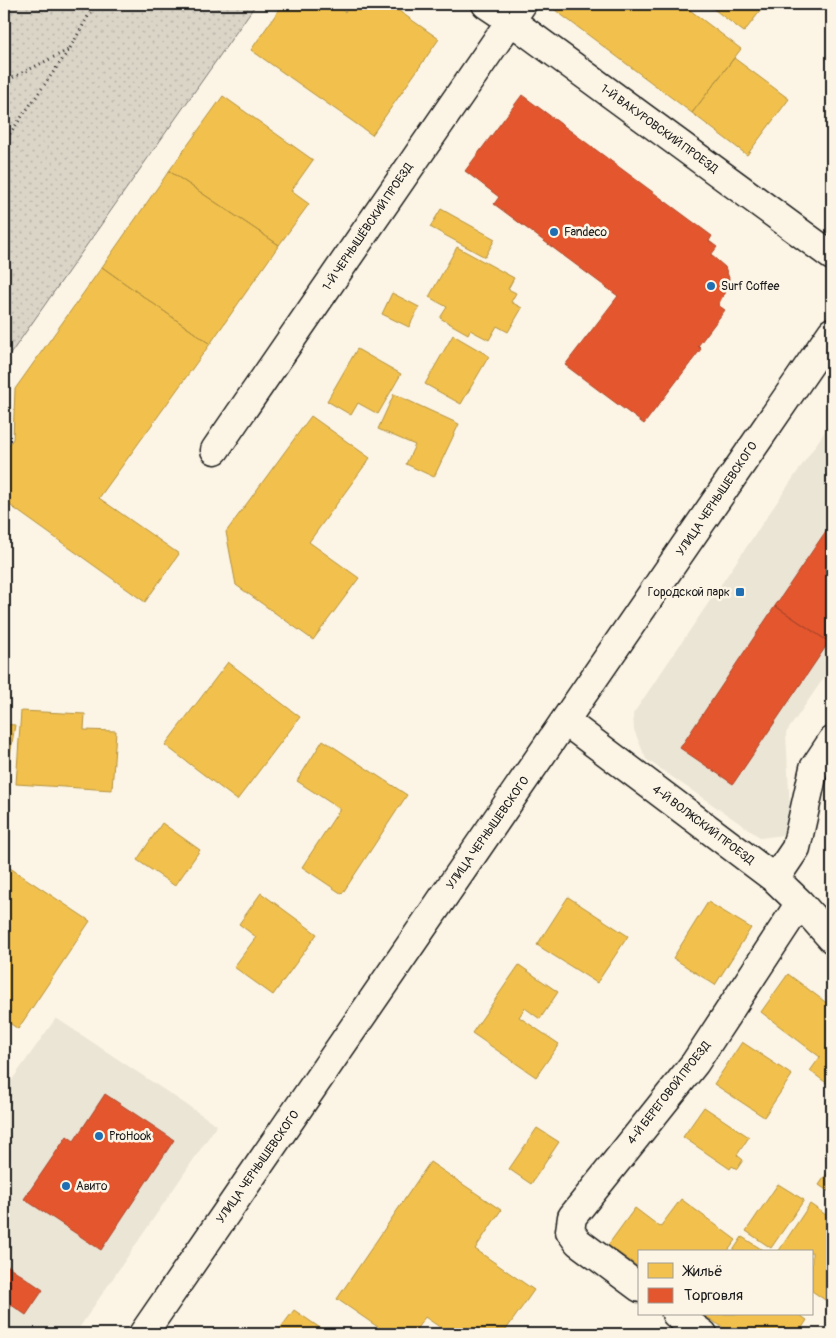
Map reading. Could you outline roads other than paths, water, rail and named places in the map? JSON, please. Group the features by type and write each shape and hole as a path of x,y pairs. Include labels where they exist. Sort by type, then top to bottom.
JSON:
{"street":[{"name":"1-Й ВАКУРОВСКИЙ ПРОЕЗД","path":"486,4 516,12 832,256"},
{"name":"1-Й ЧЕРНЫШЁВСКИЙ ПРОЕЗД","path":"215,450 516,12"},
{"name":"УЛИЦА ЧЕРНЫШЕВСКОГО","path":"143,1334 832,332"},
{"name":"4-Й ВОЛЖСКИЙ ПРОЕЗД","path":"565,721 775,880 800,903 832,939"},
{"path":"775,880 796,848 814,768 832,741"},
{"name":"4-Й БЕРЕГОВОЙ ПРОЕЗД","path":"638,1287 578,1242 570,1231 572,1217 695,1063 800,903"},
{"path":"679,1316 703,1334"}],"place":[{"name":"Fandeco","path":"554,232"},
{"name":"Surf Coffee","path":"711,286"},
{"name":"Городской парк","path":"740,592"},
{"name":"ProHook","path":"99,1136"},
{"name":"Авито","path":"66,1186"}]}
